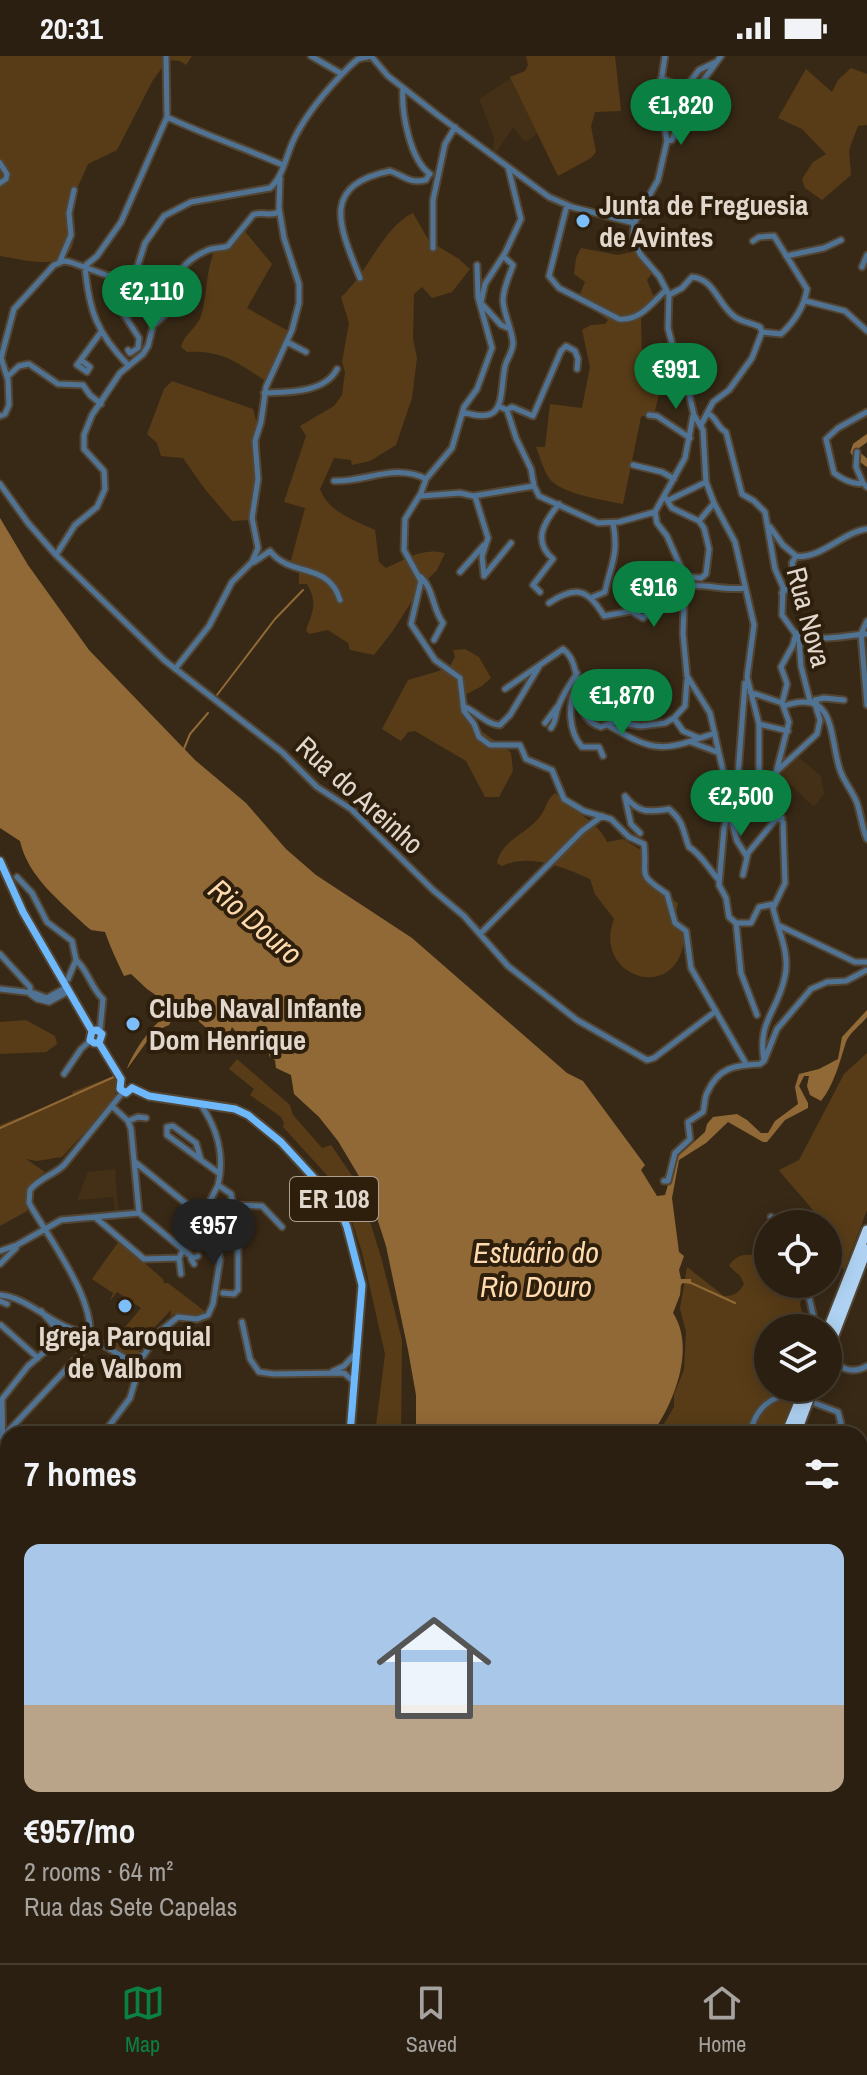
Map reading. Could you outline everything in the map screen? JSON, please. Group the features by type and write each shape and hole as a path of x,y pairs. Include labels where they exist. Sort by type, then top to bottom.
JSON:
{"highway":[{"path":"834,1314 867,1230"},
{"path":"842,1315 867,1249"},
{"path":"798,1426 802,1402"},
{"path":"791,1426 804,1402"}],"main road":[{"path":"0,861 23,912 96,1031 103,1036 95,1042"},
{"name":"ER 108","path":"95,1042 119,1076 130,1080 132,1088 149,1096 235,1109 266,1127 338,1204 362,1285 351,1426"},
{"name":"ER 108","path":"119,1076 119,1086 123,1092"},
{"path":"123,1092 129,1092 132,1088"}],"street":[{"path":"85,266 103,248 121,222 167,117 166,56"},
{"path":"311,56 342,74"},
{"path":"250,565 258,548 252,507 258,479 255,441 264,393 296,320 299,284 284,238 280,177 302,125 358,58 371,56 403,87 549,197 633,226"},
{"path":"665,56 659,96 667,141 658,180 633,226 636,247 668,292 668,328 675,355 684,373 694,415 701,425 706,482 735,542 755,628 742,702 737,789 730,796 719,880"},
{"path":"661,78 685,89 699,70 719,59"},
{"path":"667,141 672,140 689,100 719,59"},
{"path":"403,87 404,120 411,142 423,169 434,176 438,173"},
{"path":"167,117 283,165"},
{"path":"433,248 433,200 445,144 455,127"},
{"path":"0,163 7,174 0,183"},
{"path":"480,303 485,284 521,219 507,166"},
{"path":"360,278 342,220 341,202 347,189 361,178 390,171 416,182 426,180 429,174"},
{"path":"59,262 85,266 109,276 131,273 139,267 145,243 164,216 191,202 270,188 280,177"},
{"path":"0,416 5,414 9,405 8,376 1,356 5,335 16,304 59,262 71,235 69,213 74,190"},
{"path":"567,205 549,276 553,283 619,319 637,317 668,292 682,288 692,277 703,279 733,315 760,327 762,332 752,358 729,390 713,402 701,425"},
{"path":"56,555 75,525 103,498 106,483 104,471 83,445 87,427 112,383 148,346 153,326 167,313 168,299 178,271 210,249 228,246 253,215 271,216 280,212"},
{"path":"753,241 759,237 774,236 807,289 806,301 781,334 762,332"},
{"path":"786,256 824,248 841,240"},
{"path":"862,267 867,255"},
{"path":"463,412 488,416 497,410 503,391 505,368 513,348 503,298 513,265 503,256"},
{"path":"434,640 443,623 431,590 404,550 405,519 420,496 426,479 452,448 463,412 477,389 492,348 478,297 477,265"},
{"path":"85,266 90,305 101,332 128,365"},
{"path":"131,273 157,290 159,298"},
{"path":"109,276 112,296 139,338 138,348 130,353 128,350"},
{"path":"806,301 845,311 867,331"},
{"path":"480,303 501,325 508,328"},
{"path":"81,360 101,332"},
{"path":"139,338 150,335"},
{"path":"287,342 306,352"},
{"path":"507,410 512,407 522,410 529,417 533,416 566,346 575,351 577,369"},
{"path":"8,376 19,366 29,364 58,384 83,385 101,404"},
{"path":"264,393 308,390 331,379 337,369"},
{"path":"498,406 507,410 539,496 592,521 613,523 655,512 667,498 685,458 694,415"},
{"path":"865,485 834,473 826,439 838,428 867,412"},
{"name":"Rua Nova","path":"707,413 713,416 720,430 726,432 742,494 765,512 782,593 783,618 796,632 801,666 814,703 825,714 836,743 839,767 857,803 867,839"},
{"path":"649,415 657,416 690,438"},
{"path":"858,456 856,467 865,485"},
{"path":"633,465 662,472 674,479"},
{"path":"334,481 394,471 426,479"},
{"path":"667,498 706,482"},
{"name":"Rua do Areinho","path":"0,484 56,555 175,669 273,744 317,787 351,809 433,890 452,904 508,966 577,1020 647,1060 654,1058 716,1011"},
{"path":"420,496 460,493 475,496 534,486"},
{"path":"475,496 486,530 487,541 482,556 484,576 511,543"},
{"path":"593,597 604,616 631,611 643,618 684,580 701,578 706,574 709,549 704,528 699,521 672,508 667,498"},
{"path":"699,521 714,503"},
{"path":"540,592 533,585 553,559 542,546 541,531 559,504"},
{"path":"505,689 563,649 575,663 578,701 596,726 614,722 657,726 674,718 687,700 684,580 667,536 657,523 655,512"},
{"path":"549,603 572,591 593,597 605,592 606,579 615,562 613,523"},
{"path":"768,525 783,545 796,556 805,557 845,535 867,529"},
{"path":"460,572 487,541"},
{"path":"175,669 209,626 232,582 270,551 296,569 318,573 329,579 340,600"},
{"path":"782,593 797,582 792,563 796,556"},
{"path":"420,576 411,624 435,660 460,678 463,706 484,742 496,746 520,745 526,759 552,770 564,799 584,811 603,815 629,837 644,844 645,875 652,886 667,894 675,923 686,931 691,968 745,1062"},
{"path":"684,580 732,590 745,588"},
{"path":"867,621 864,634 867,705"},
{"path":"769,794 789,722 783,704 787,684 781,667 796,632 806,637 836,638 864,634"},
{"path":"463,706 490,723 500,725 539,671 540,664"},
{"path":"551,728 558,706 577,672"},
{"path":"687,676 710,713 725,780 779,818"},
{"path":"747,677 759,724 759,770 779,818 785,883 774,904 774,911 780,926 786,974 762,1033 764,1061"},
{"path":"577,684 571,701 575,736 582,747 599,747 603,756"},
{"path":"749,692 783,704 814,703 824,698 844,700"},
{"path":"776,773 784,762 801,752 817,734 820,720 814,703"},
{"path":"545,723 558,706"},
{"path":"674,718 683,731 700,738"},
{"path":"601,724 657,749 715,733"},
{"path":"759,724 788,731"},
{"path":"690,742 717,752"},
{"path":"640,833 631,824 625,796 635,808 652,813 665,809 673,811 683,824 689,847 698,852 719,880 728,913 736,923 741,973 757,1015"},
{"path":"729,814 737,841 747,857"},
{"path":"480,934 582,831 603,815"},
{"path":"743,875 747,857 779,818"},
{"path":"0,989 47,998 68,986 76,960 72,941 47,922 32,893 17,877"},
{"path":"736,923 751,923 759,907 774,904"},
{"path":"780,926 855,962 867,962"},
{"path":"0,954 30,987 29,993"},
{"path":"76,960 94,991 103,999 96,1031"},
{"path":"764,1061 777,1029 811,989 820,984 846,981 867,970"},
{"path":"64,1074 81,1049 95,1042"},
{"path":"664,1181 668,1181 675,1153 690,1139 688,1122 703,1112 709,1089 728,1068 745,1062 754,1064 764,1061"},
{"path":"13,1426 86,1348 90,1335 83,1296 29,1203 30,1190 39,1180 64,1165 123,1092"},
{"path":"109,1426 130,1398 137,1371 158,1333 178,1317 203,1318 212,1310 220,1260 210,1201 221,1175 221,1155 214,1129 201,1104"},
{"path":"113,1107 128,1121 139,1213"},
{"path":"128,1121 146,1118"},
{"path":"201,1160 194,1142 173,1126 167,1127 167,1135 221,1175"},
{"path":"135,1162 210,1223 216,1251"},
{"path":"218,1185 231,1194 238,1243 238,1286 235,1293 223,1293"},
{"path":"233,1205 262,1206 282,1227"},
{"path":"0,1251 61,1220 139,1213 192,1257"},
{"path":"94,1217 144,1259 179,1258"},
{"path":"0,1264 17,1245"},
{"path":"181,1274 179,1258 183,1250"},
{"path":"0,1295 22,1300 73,1329 90,1335 129,1360 137,1371"},
{"path":"0,1301 7,1304"},
{"path":"41,1311 54,1326 56,1342"},
{"path":"7,1318 1,1325 38,1358"},
{"path":"242,1322 250,1359 259,1372 356,1371"},
{"path":"2,1426 5,1395 38,1358 68,1335 90,1335"},
{"path":"344,1369 357,1351"},
{"path":"129,1360 144,1355"},
{"path":"842,1368 860,1370 867,1366"},
{"path":"344,1369 355,1384"},
{"path":"752,1426 761,1407 773,1400 791,1396 838,1412 839,1426"}],"shaded area":[{"path":"0,56 192,56 186,65 168,60 153,80 117,150 88,164 76,191 70,224 75,228 73,245 67,255 50,262 0,256"},
{"path":"526,56 615,56 621,111 595,112 591,126 596,152 591,158 558,176 510,77 525,71 528,65"},
{"path":"851,68 867,74 867,125 858,126 849,150 851,175 822,200 805,188 802,179 813,162 826,154 802,129 778,118 806,69 832,92 838,80"},
{"path":"511,78 544,130 525,142 513,127 496,153 493,152 494,138 479,99"},
{"path":"413,213 429,241 470,269 452,292 432,298 422,287 414,294 413,339 417,358 412,398 396,445 370,461 352,465 351,460 334,458 320,489 335,509 375,530 379,562 386,568 422,553 445,553 437,570 423,584 374,655 350,650 348,643 328,630 309,634 306,630 312,612 312,597 307,584 299,584 299,573 290,564 305,508 284,502 306,436 300,426 334,406 342,395 345,372 342,362 349,323 341,297 393,229"},
{"path":"242,228 272,264 247,308 290,332 267,382 230,359 211,353 187,352 181,347 201,316 216,248 226,249"},
{"path":"581,248 618,255 636,251 653,272 647,280 655,300 641,316 642,365 653,369 659,394 655,411 641,417 623,504 583,496 555,484 549,478 536,447 545,447 550,404 582,408 590,367 582,330 591,325 605,324 608,320 578,299 585,282 574,274"},
{"path":"172,381 253,409 256,420 262,423 251,520 232,521 183,458 161,456 157,443 147,434 164,389"},
{"path":"465,649 479,657 491,678 461,697 461,710 484,733 511,753 513,771 499,797 485,797 466,761 415,731 408,732 401,741 382,729 408,680 449,668 455,657 453,650"},
{"path":"798,757 821,776 824,794 814,807 779,774"},
{"path":"555,793 591,822 607,842 623,839 644,852 641,861 650,887 678,903 674,924 685,932 680,955 669,970 655,977 640,976 626,969 615,957 610,940 614,919 595,894 590,879 547,863 524,861 502,866 497,863 504,848 536,822"},
{"path":"26,1020 55,1036 57,1044 46,1052 0,1054 0,1022"},
{"path":"867,1053 867,1210 844,1270 842,1210 812,1210 779,1170 799,1160 844,1074"},
{"path":"237,1059 290,1105 293,1115 322,1148 331,1145 359,1186 402,1340 401,1426 376,1426 385,1354 362,1252 346,1203 335,1184 283,1127 281,1117 250,1095 254,1089 229,1069"},
{"path":"114,1076 115,1099 62,1157 37,1161 26,1159 45,1172 29,1188 27,1211 0,1226 0,1125 74,1096 72,1092"},
{"path":"115,1169 118,1209 115,1210 113,1197 77,1200 88,1172"},
{"path":"119,1241 164,1283 207,1313 198,1316 173,1314 170,1317 171,1310 153,1329 145,1348 131,1356 122,1354 110,1345 141,1308 117,1292 110,1301 113,1293 92,1279"},
{"path":"754,1255 754,1298 802,1298 802,1314 754,1314 754,1402 794,1402 784,1426 663,1426 674,1407 674,1394 684,1370 686,1332 680,1309 687,1267 724,1296 733,1295 744,1284 729,1266 739,1256"}],"water":[{"name":"Estuário do Rio Douro","path":"0,518 28,565 89,650 195,760 246,803 286,849 316,875 412,938 567,1073 583,1081 645,1165 641,1170 657,1196 665,1195 676,1158 705,1132 713,1117 737,1114 761,1133 768,1133 775,1121 798,1104 795,1087 799,1074 819,1069 838,1059 842,1037 867,1010 867,1017 848,1039 833,1080 821,1101 810,1095 807,1086 809,1076 804,1076 799,1086 808,1108 785,1120 767,1142 728,1122 706,1143 679,1160 672,1198 679,1252 684,1256 679,1270 681,1279 691,1279 691,1284 681,1285 673,1313 683,1342 682,1358 674,1391 657,1426 416,1426 416,1395 386,1246 369,1193 338,1141 319,1117 294,1094 291,1075 276,1068 275,1060 268,1052 263,1053 249,1036 236,1032 232,1027 228,1036 214,1033 181,1004 169,1025 148,1040 127,1069 145,1038 170,1013 170,1005 131,974 124,976 105,932 91,930 56,898 30,866 20,841 0,828"}],"waterway":[{"path":"867,438 856,446 854,452 867,463"},
{"path":"217,695 275,619 303,590"},
{"path":"183,751 190,734 208,713"},
{"path":"0,1128 116,1076"},
{"path":"689,1282 735,1303"}],"place":[{"name":"Junta de Freguesia de Avintes","path":"583,221"},
{"name":"Clube Naval Infante Dom Henrique","path":"133,1024"},
{"name":"Igreja Paroquial de Valbom","path":"125,1306"}],"water label":[{"name":"Rio Douro","path":"255,922"}]}
